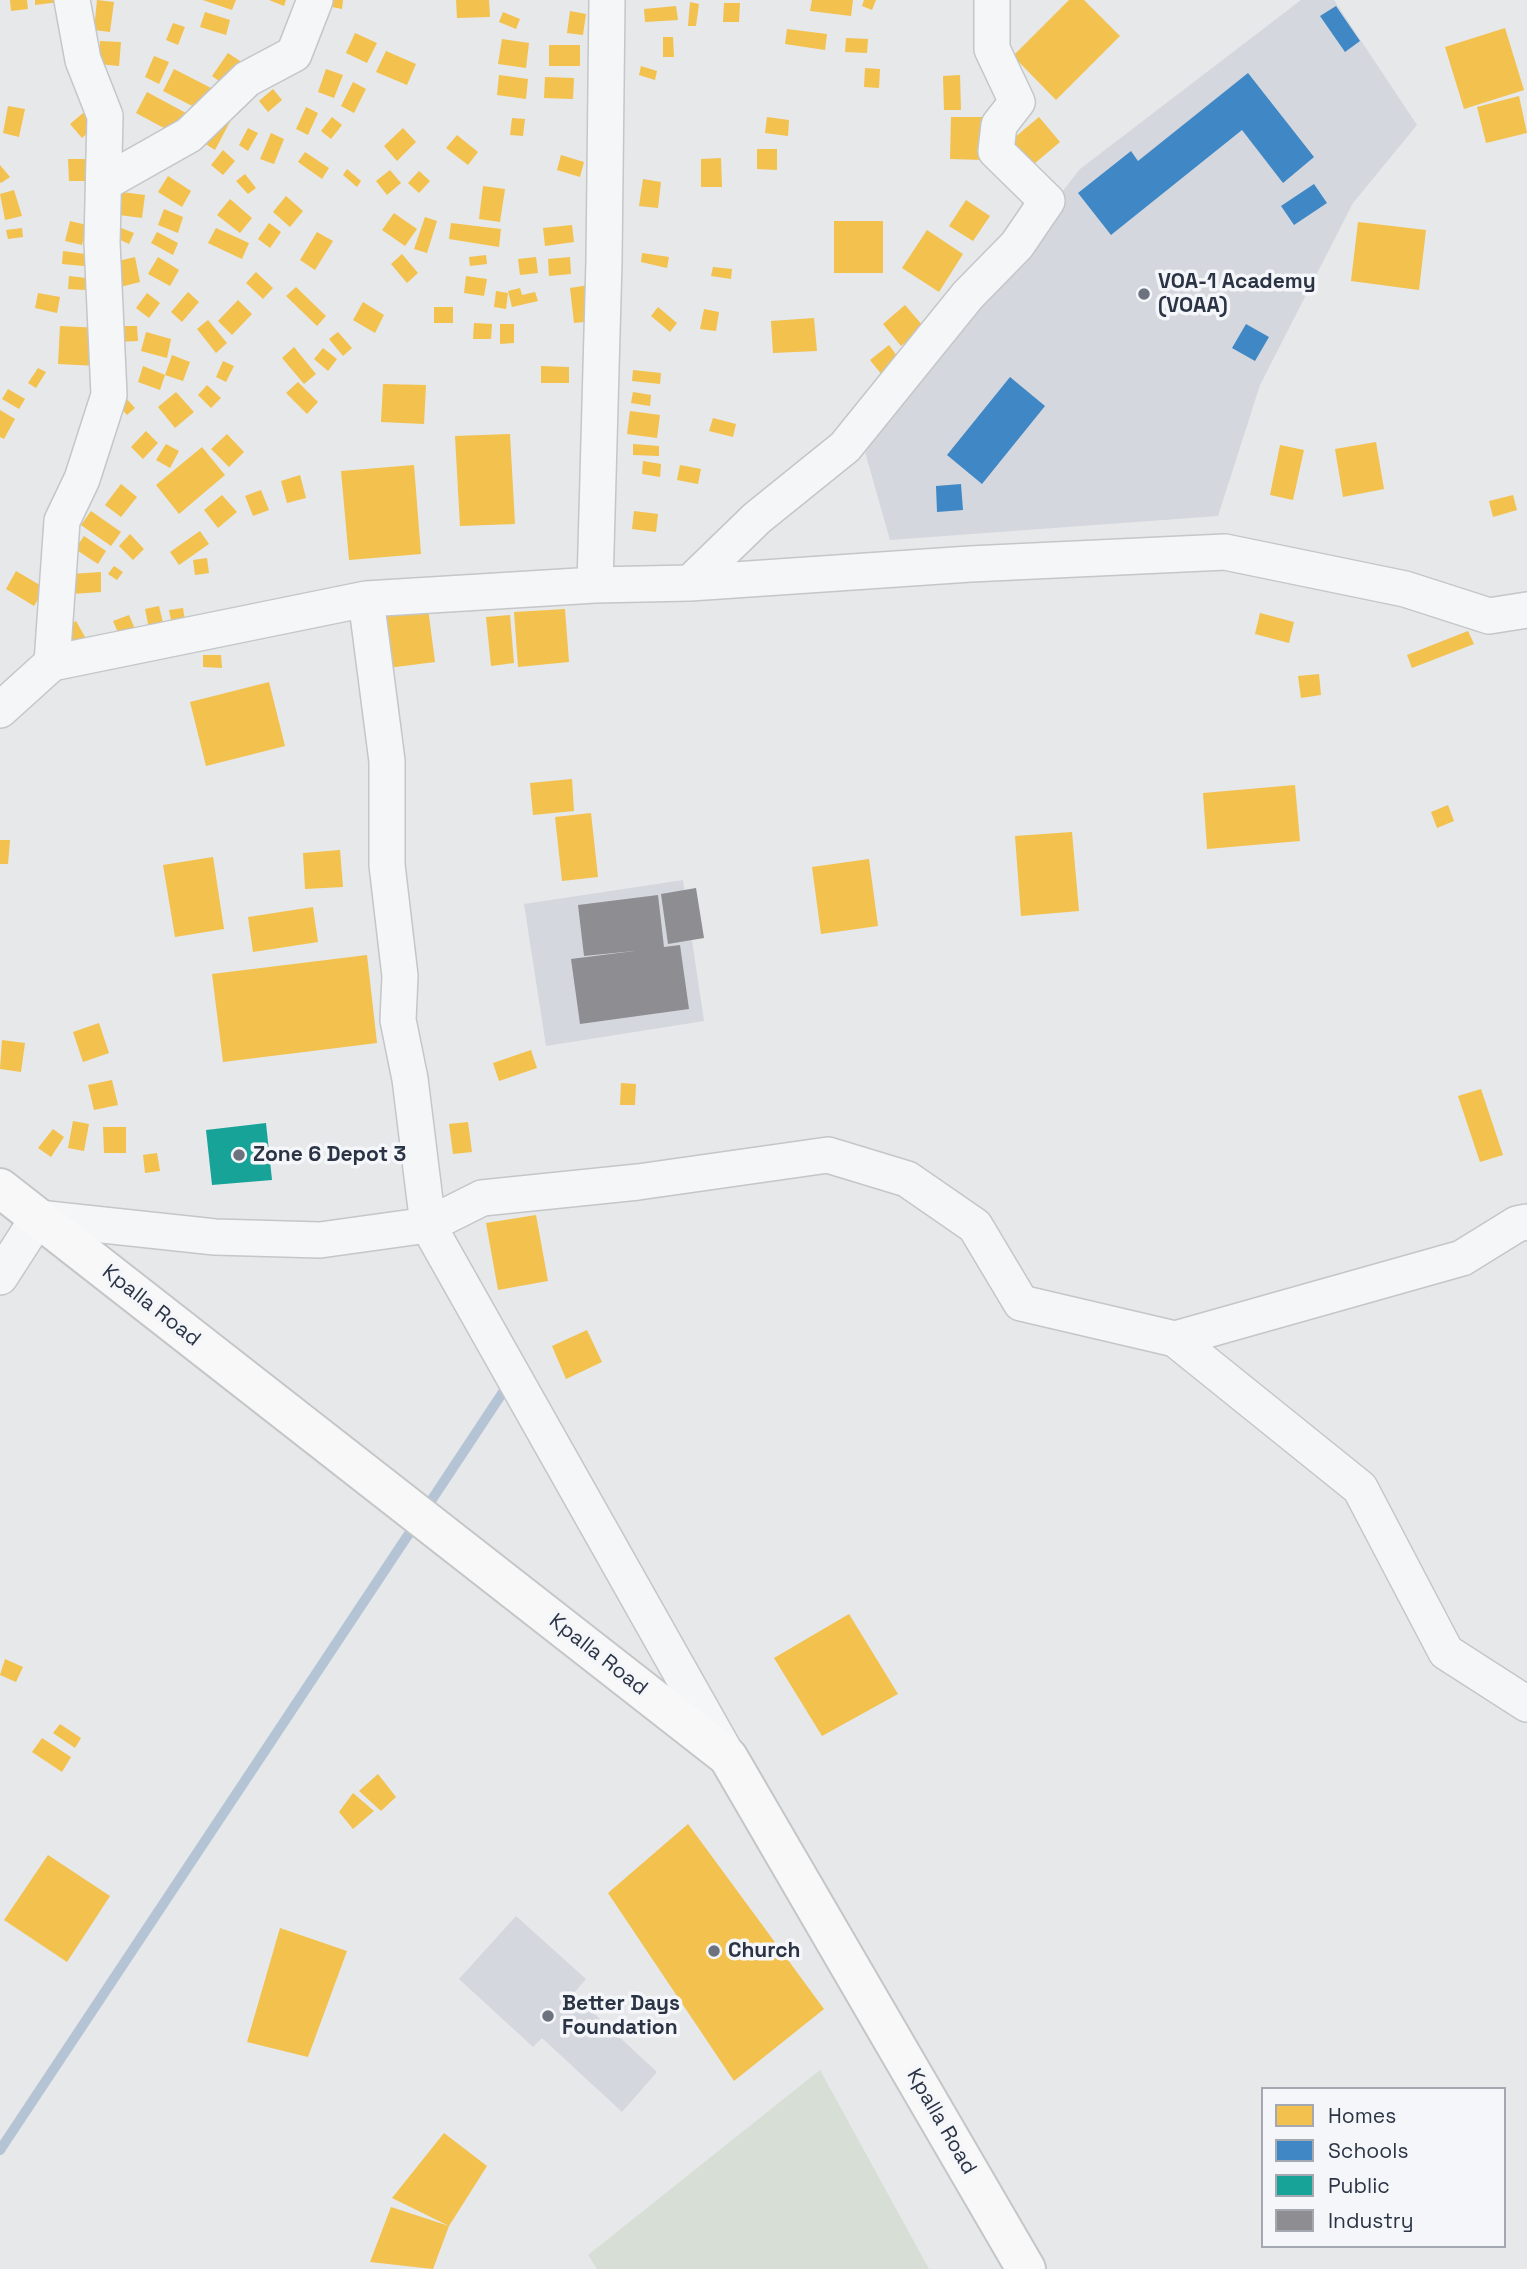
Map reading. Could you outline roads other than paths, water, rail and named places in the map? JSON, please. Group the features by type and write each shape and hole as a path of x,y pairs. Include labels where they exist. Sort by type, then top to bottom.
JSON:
{"street":[{"path":"52,663 62,520 82,479 109,395 102,243 104,116 83,60 72,0"},
{"path":"104,183 189,135 247,79 293,54 316,0"},
{"path":"595,585 604,261 607,0"},
{"path":"690,583 757,518 845,447 968,295 1017,245 1047,201 996,151 999,125 1017,102 992,49 992,0"},
{"path":"0,710 52,663 366,599 1225,552 1405,589 1489,616 1527,610"},
{"path":"366,599 387,761 387,865 400,976 398,1020 410,1079 428,1225 728,1757"},
{"path":"0,1278 38,1218 215,1237 320,1240 428,1225 482,1198 638,1182 828,1155 907,1179 975,1226 1021,1303 1175,1339 1360,1488 1446,1651 1527,1704"},
{"name":"Kpalla Road","path":"0,1188 728,1757 1026,2269"},
{"path":"1175,1339 1462,1258 1517,1224 1527,1222"}],"waterway":[{"path":"425,1510 509,1383"},
{"path":"0,2150 416,1523"}],"place":[{"name":"VOA-1 Academy (VOAA)","path":"1144,294"},
{"name":"Zone 6 Depot 3","path":"239,1155"},
{"name":"Church","path":"714,1951"},
{"name":"Better Days Foundation","path":"548,2016"}]}
